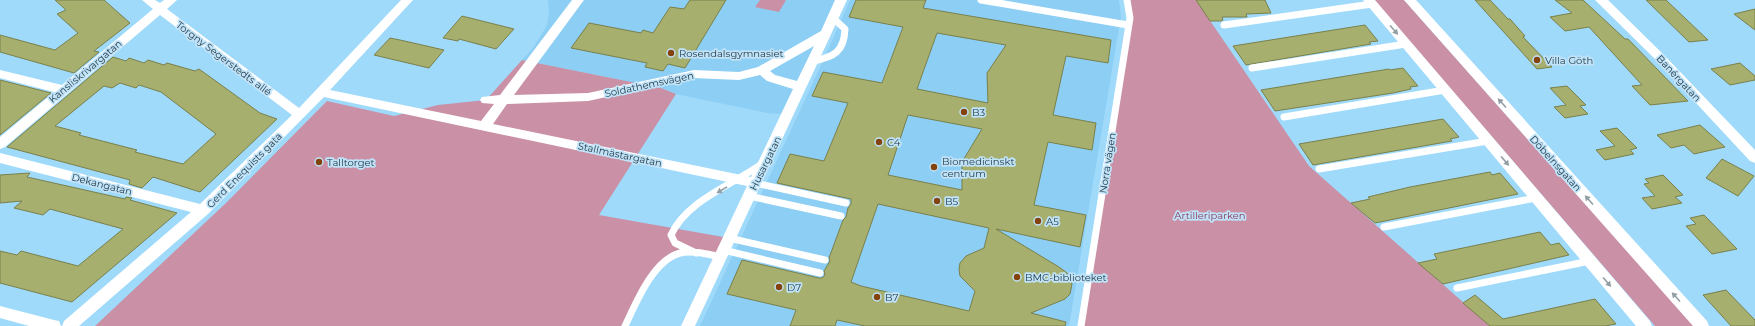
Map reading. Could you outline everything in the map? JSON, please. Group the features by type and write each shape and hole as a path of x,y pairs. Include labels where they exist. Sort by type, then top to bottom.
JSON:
{"street":[{"name":"Torgny Segerstedts allé","path":"148,0 300,115"},
{"name":"Kansliskrivargatan","path":"0,144 171,0"},
{"name":"Gerd Enequists gata","path":"69,326 203,210 300,115 407,0"},
{"path":"484,126 578,0"},
{"name":"Husargatan","path":"688,326 748,196 834,18 841,0"},
{"name":"Döbelnsgatan","path":"1410,0 1702,326"},
{"name":"Banérgatan","path":"1601,0 1629,24 1722,125 1755,158"},
{"path":"1370,2 1644,326"},
{"name":"Soldathemsvägen","path":"486,100 588,97 694,74 739,76 762,70 780,61 826,33"},
{"path":"762,70 771,78 801,87"},
{"path":"0,74 63,90"},
{"name":"Stallmästargatan","path":"320,92 755,183"},
{"name":"Dekangatan","path":"0,158 203,210"},
{"path":"0,312 54,326"}],"lane":[{"path":"981,0 1128,25"},
{"name":"Norra vägen","path":"1081,326 1130,18 1127,0"},
{"path":"1224,25 1370,2"},
{"path":"813,61 831,58 843,46 845,40 845,28 834,18"},
{"path":"1252,68 1406,44"},
{"path":"1284,117 1445,90"},
{"path":"1320,169 1488,141"},
{"path":"696,253 675,243 671,235 674,225 691,207 739,179 766,160"},
{"path":"755,183 846,202"},
{"path":"748,196 841,216"},
{"path":"1384,227 1536,198"},
{"path":"729,238 825,260"},
{"path":"625,326 651,279 665,260 680,253 722,254 820,273"},
{"path":"1457,288 1590,261"}],"shaded area":[{"name":"Rosendalsgymnasiet","path":"548,0 838,0 784,114 767,113 676,94 661,88 522,60 533,48 546,27 549,14"},
{"name":"Biomedicinskt centrum","path":"850,0 1119,0 1121,16 1069,326 700,326"}],"green space":[{"path":"760,0 786,0 779,12 755,7"},
{"name":"Artilleriparken","path":"1127,0 1196,0 1309,166 1490,326 1081,326 1130,18"},
{"path":"1374,0 1404,0 1694,326 1655,326"},
{"path":"522,60 661,88 676,94 599,215 729,238 720,257 680,253 654,273 625,326 95,326 226,203 327,101 394,116 438,105 486,100"}],"building":[{"path":"55,0 104,0 130,23 94,51 99,52 74,73 0,52 0,35 55,50 78,33 57,14 66,10"},
{"name":"Rosendalsgymnasiet","path":"690,0 726,0 685,68 668,64 663,71 645,67 647,63 571,48 589,23 641,33 643,30 653,33 670,7 684,9"},
{"path":"856,0 926,0 923,8 1111,40 1108,63 1066,56 1053,115 1096,123 1092,150 1048,142 1034,205 1086,215 1080,247 996,229 1067,273 1072,284 1070,294 1065,299 1031,313 1066,322 1065,326 865,326 837,320 835,326 790,326 796,310 727,294 742,260 819,278 822,278 825,275 824,271 830,261 829,258 843,220 846,217 848,208 851,204 851,199 777,183 790,154 824,161 848,103 812,96 823,72 882,83 903,27 849,17","holes":["937,33 1006,45 987,73 988,103 917,89","908,115 982,129 962,162 962,190 888,175","878,204 989,228 984,248 966,256 960,263 960,276 975,291 969,311 861,286 851,282"]},
{"path":"1196,0 1265,0 1271,13 1246,14 1247,17 1222,17 1223,20 1221,21 1210,21"},
{"path":"1475,0 1490,0 1508,19 1510,19 1525,36 1523,37 1552,67 1537,69"},
{"path":"1555,0 1583,0 1625,39 1628,39 1688,101 1650,105 1632,86 1642,85 1589,27 1565,31 1550,17 1572,13"},
{"path":"1646,0 1666,0 1708,40 1689,42"},
{"path":"1755,9 1755,30 1734,14"},
{"path":"462,16 514,29 496,49 459,39 458,41 443,38"},
{"path":"1365,25 1378,41 1369,42 1371,44 1246,65 1233,46"},
{"path":"390,38 444,50 429,68 374,55"},
{"path":"113,57 126,61 129,58 144,63 148,60 164,65 167,63 195,71 199,69 260,113 277,119 200,192 153,177 142,188 129,184 130,180 7,147","holes":["120,83 136,88 139,85 161,92 216,134 183,164 135,152 137,150 79,135 81,133 55,126 104,86 112,88"]},
{"path":"1740,63 1755,76 1755,80 1730,85 1711,69"},
{"path":"1403,68 1418,86 1393,93 1275,111 1261,90 1389,69"},
{"path":"0,80 51,93 0,135"},
{"path":"1567,86 1586,105 1580,106 1588,114 1565,118 1554,107 1566,105 1550,88"},
{"path":"1443,119 1459,137 1450,139 1452,141 1313,165 1299,144"},
{"path":"1700,125 1725,147 1694,154 1684,145 1671,148 1657,135"},
{"path":"1617,128 1637,148 1630,150 1634,154 1605,160 1596,150 1615,146 1600,131"},
{"path":"1722,159 1754,176 1738,196 1706,178"},
{"path":"1490,172 1492,175 1500,173 1518,194 1375,223 1351,203 1370,199 1368,197 1410,187"},
{"path":"30,173 27,177 125,199 126,197 132,198 130,200 177,213 72,302 0,283 0,251 17,255 21,251 78,266 123,229 50,209 43,215 14,208 22,201 0,203 0,175"},
{"path":"1663,175 1683,195 1675,197 1682,203 1652,209 1642,198 1655,196 1644,184 1649,183 1645,179"},
{"path":"1704,215 1737,249 1712,254 1686,226 1696,224 1690,218"},
{"path":"1540,232 1551,245 1559,243 1569,255 1443,284 1418,263 1437,259 1434,254"},
{"path":"1726,290 1755,320 1755,326 1731,326 1703,295"},
{"path":"1475,295 1503,319 1595,299 1616,324 1605,326 1490,326 1463,303"}],"place":[{"name":"Rosendalsgymnasiet","path":"671,53"},
{"name":"Villa Göth","path":"1537,60"},
{"name":"B3","path":"964,112"},
{"name":"C4","path":"879,142"},
{"name":"Talltorget","path":"319,162"},
{"name":"Biomedicinskt centrum","path":"934,167"},
{"name":"B5","path":"937,201"},
{"name":"A5","path":"1038,221"},
{"name":"BMC-biblioteket","path":"1017,277"},
{"name":"D7","path":"779,287"},
{"name":"B7","path":"877,297"}]}
